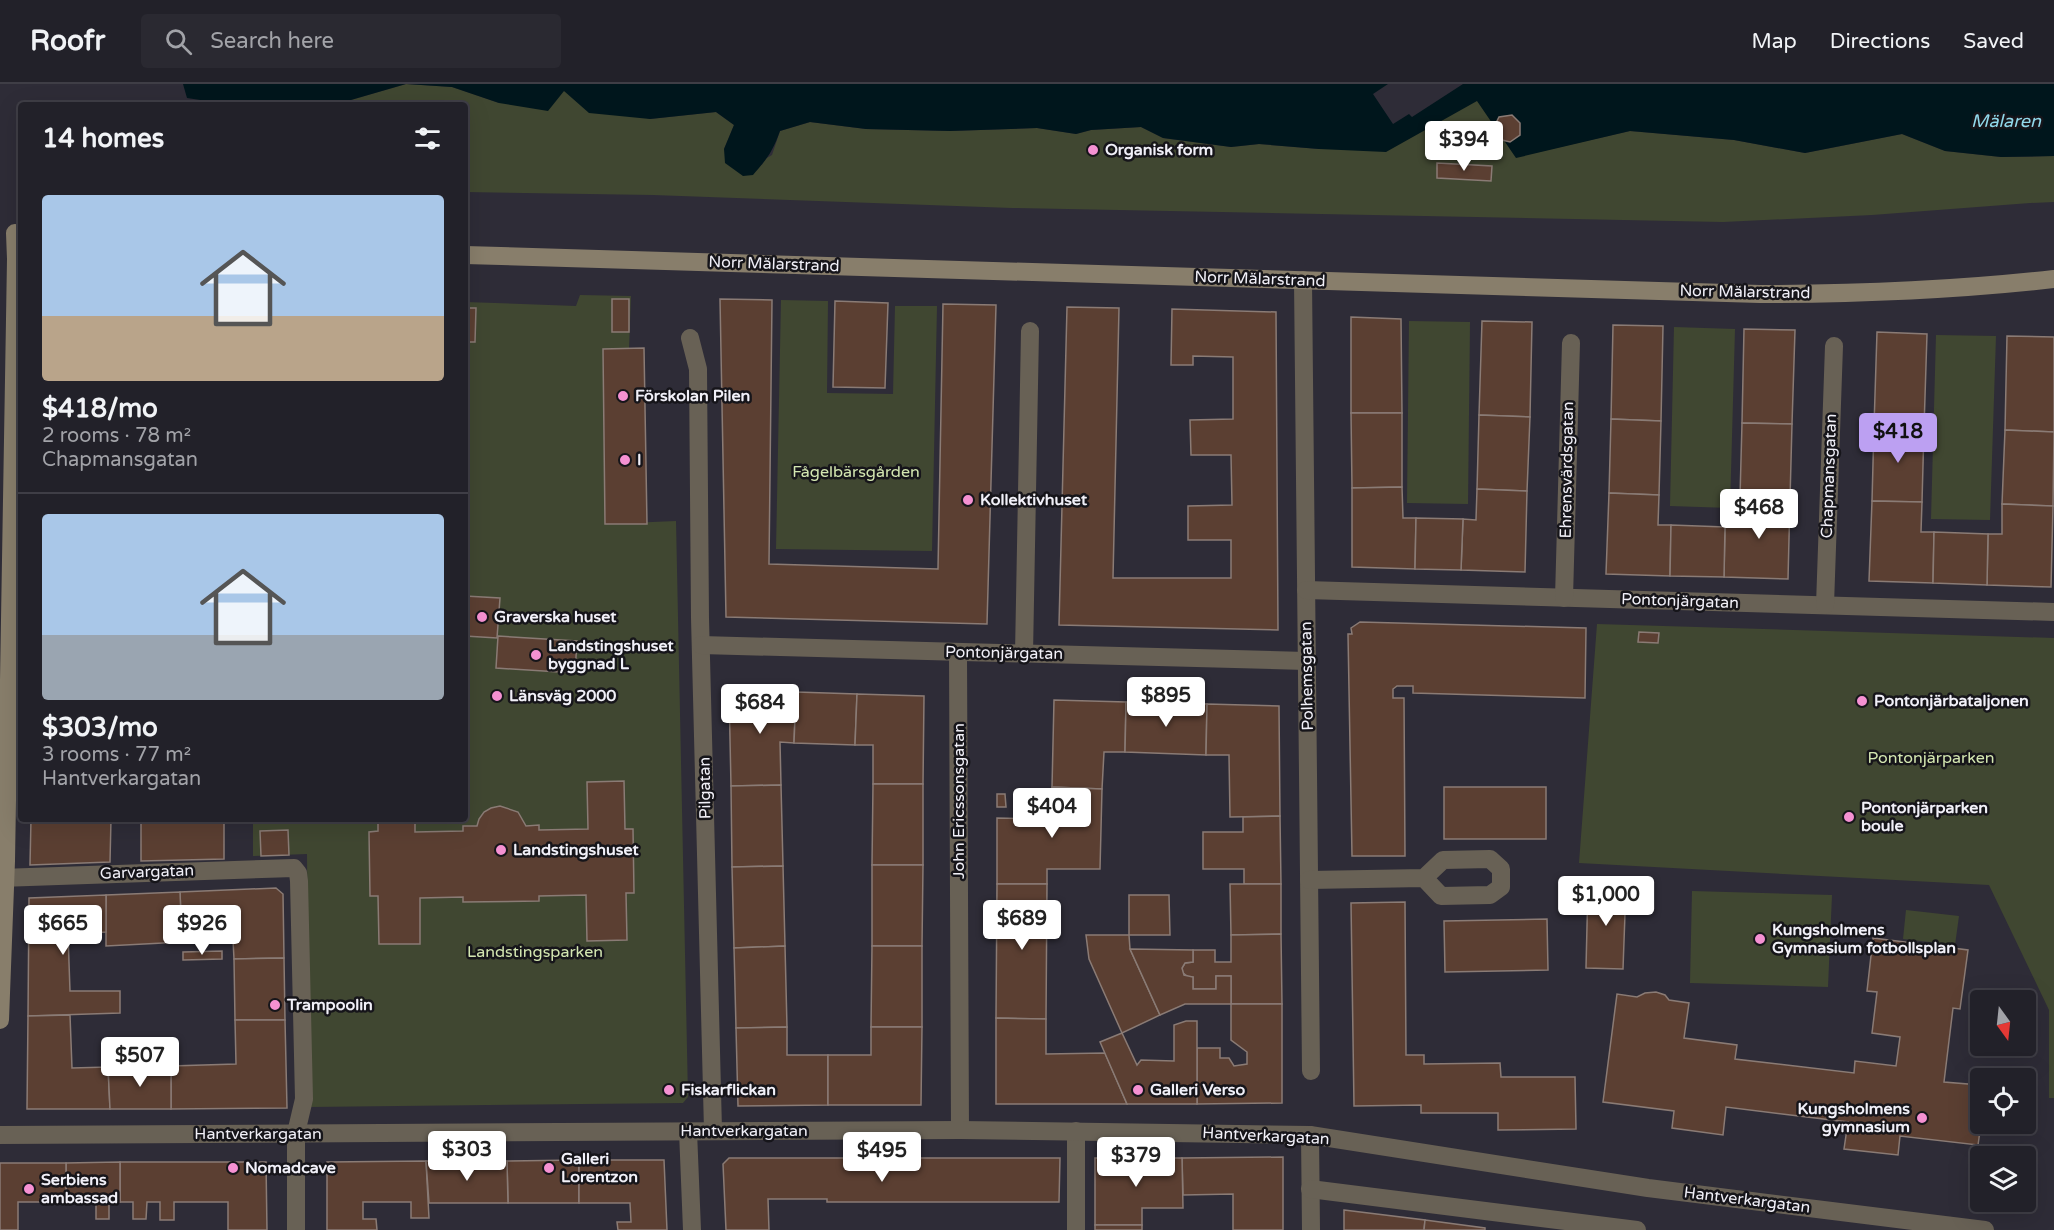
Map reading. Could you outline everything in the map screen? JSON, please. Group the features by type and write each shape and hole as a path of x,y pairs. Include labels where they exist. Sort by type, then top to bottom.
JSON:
{"street":[{"path":"0,1020 12,234"},
{"name":"Norr Mälarstrand","path":"468,255 1736,293 1834,294 1936,290 2054,279"},
{"name":"Polhemsgatan","path":"1303,280 1311,1071"},
{"path":"1024,654 1030,331"},
{"name":"Pilgatan","path":"690,338 698,369 701,645 713,1130"},
{"name":"Ehrensvärdsgatan","path":"1564,598 1570,343"},
{"name":"Chapmansgatan","path":"1825,605 1834,346"},
{"name":"Pontonjärgatan","path":"1306,590 2054,612"},
{"name":"Pontonjärgatan","path":"701,645 1306,661"},
{"name":"John Ericssonsgatan","path":"958,653 960,1130"},
{"name":"Garvargatan","path":"3,877 294,868 298,873 299,881 304,1099 296,1133"},
{"path":"1309,880 1424,878"},
{"name":"Hantverkargatan","path":"0,1135 960,1130 1310,1136 1648,1188 1985,1230"},
{"path":"688,1131 692,1230"},
{"path":"1076,1131 1076,1230"},
{"path":"296,1133 296,1230"},
{"path":"1310,1136 1311,1230"},
{"path":"1311,1189 1637,1230"}],"green space":[{"path":"406,84 452,87 499,103 564,91 650,119 716,112 734,125 724,149 762,165 765,159 772,155 780,131 810,122 866,129 950,131 1037,128 1076,134 1091,130 1141,127 1163,138 1231,147 1259,144 1319,149 1477,100 1516,157 1630,131 1734,140 1805,153 1902,134 1945,151 2001,157 2054,156 2054,202 1872,215 1723,222 1012,208 653,195 468,192 468,102 344,102"},
{"name":"Landstingsparken","path":"580,295 631,296 629,349 603,349 605,524 676,521 688,1097 683,1103 309,1107 307,854 253,856 253,822 468,822 468,302 576,306"},
{"name":"Fågelbärsgården","path":"781,300 828,301 827,393 893,394 895,306 937,306 932,551 776,549"},
{"path":"1409,321 1470,322 1468,504 1407,503"},
{"path":"1674,327 1735,329 1730,508 1670,506"},
{"path":"1936,335 1996,336 1990,520 1931,519"},
{"name":"Pontonjärparken","path":"1597,624 2054,638 2054,1098 2049,1098 2049,1010 1989,885 1579,863"},
{"name":"Kungsholmens Gymnasium fotbollsplan","path":"1692,891 1832,895 1828,987 1690,983"},
{"path":"1906,910 1959,916 1955,945 1903,939"}],"water":[{"path":"183,84 406,84 344,102 208,102 187,98"},
{"name":"Mälaren","path":"406,84 2054,84 2054,156 2001,157 1945,151 1902,134 1805,153 1734,140 1630,131 1516,158 1477,101 1386,152 1259,144 1231,147 1163,138 1141,127 1091,130 1076,134 1037,128 950,131 866,129 810,122 780,131 772,149 753,175 743,176 725,163 724,149 734,125 716,112 650,119 589,113 564,91 548,111 499,103 452,87"}],"pier":[{"path":"1388,84 1463,84 1412,117 1409,114 1393,124 1373,94"}],"building":[{"path":"1512,115 1520,123 1520,135 1510,142 1498,139 1494,127 1499,117"},
{"path":"1498,142 1502,154 1492,157 1488,146"},
{"path":"1437,163 1492,166 1491,181 1437,178"},
{"path":"612,299 629,299 629,332 612,332"},
{"path":"720,299 772,300 769,564 938,569 943,304 996,305 987,624 726,617"},
{"path":"835,301 888,303 885,388 833,387"},
{"path":"1067,307 1119,308 1113,578 1231,578 1231,540 1188,540 1188,506 1232,505 1231,455 1191,455 1190,420 1233,419 1233,357 1193,356 1193,365 1171,365 1172,309 1276,312 1278,630 1059,625"},
{"path":"468,308 476,308 475,342 468,342"},
{"path":"1351,317 1401,319 1402,413 1351,413"},
{"path":"1482,321 1532,322 1530,417 1479,415"},
{"path":"1613,325 1663,326 1661,421 1611,419"},
{"path":"1744,329 1795,330 1792,424 1742,423"},
{"path":"1877,332 1927,334 1924,428 1874,426"},
{"path":"2007,336 2054,337 2054,432 2005,430"},
{"name":"I","path":"644,348 647,524 605,524 603,349"},
{"path":"1351,413 1402,413 1402,487 1352,488"},
{"path":"1479,415 1530,417 1527,491 1477,489"},
{"path":"1611,419 1661,421 1659,495 1609,493"},
{"path":"1742,423 1792,424 1790,499 1740,497"},
{"path":"1874,426 1924,428 1922,502 1872,501"},
{"path":"2005,430 2054,432 2053,506 2002,504"},
{"path":"1402,487 1403,518 1416,518 1415,569 1352,567 1352,488"},
{"path":"1477,489 1527,491 1525,572 1461,570 1463,519 1476,520"},
{"path":"1609,493 1659,495 1658,525 1671,525 1670,576 1606,574"},
{"path":"1740,497 1790,499 1788,579 1724,577 1725,527 1739,527"},
{"path":"1872,501 1922,502 1921,532 1934,532 1933,583 1869,581"},
{"path":"2002,504 2053,506 2051,587 1987,585 1988,534 2002,534"},
{"path":"1416,518 1463,519 1461,570 1415,569"},
{"path":"1671,525 1725,527 1724,577 1670,576"},
{"path":"1934,532 1988,534 1987,585 1933,583"},
{"name":"Graverska huset","path":"468,596 500,598 497,638 468,636"},
{"path":"1360,622 1586,628 1585,698 1413,693 1413,686 1397,686 1393,689 1393,698 1404,698 1405,856 1352,856 1348,634 1352,634 1351,628"},
{"path":"1639,632 1659,633 1658,643 1638,642"},
{"name":"Landstingshuset byggnad L","path":"498,636 577,641 575,673 496,668"},
{"path":"729,691 796,692 794,743 780,742 781,785 731,786"},
{"path":"796,692 857,694 855,745 794,743"},
{"path":"857,694 924,696 923,784 873,784 873,745 855,745"},
{"path":"1054,700 1126,702 1125,752 1104,752 1102,789 1052,787"},
{"path":"1126,702 1207,704 1206,755 1125,752"},
{"path":"1207,704 1279,706 1280,816 1230,817 1229,755 1206,755"},
{"name":"Landstingshuset","path":"624,781 625,829 633,829 634,893 626,893 627,940 587,941 586,895 539,896 539,901 463,902 463,897 420,898 420,944 379,944 378,896 370,896 369,832 378,831 378,822 415,822 415,832 463,831 463,826 477,826 484,812 500,806 518,812 526,826 539,825 539,830 588,829 587,782"},
{"path":"873,784 923,784 923,865 872,865"},
{"path":"781,785 783,866 732,867 731,786"},
{"path":"1052,787 1102,789 1100,869 1047,869 1047,884 997,884 997,818 1051,819"},
{"path":"1444,787 1546,787 1546,839 1444,839"},
{"path":"997,794 1005,794 1006,807 997,807"},
{"path":"1280,816 1281,884 1244,884 1244,869 1203,869 1203,832 1243,832 1243,817"},
{"path":"31,822 111,822 110,862 30,865"},
{"path":"141,822 224,822 224,859 141,861"},
{"path":"288,830 289,855 261,856 260,831"},
{"path":"872,865 923,865 922,946 872,946"},
{"path":"783,866 785,946 734,948 732,867"},
{"path":"997,884 1047,884 1046,1019 996,1018"},
{"path":"1230,884 1281,884 1281,934 1231,935"},
{"path":"1588,885 1626,886 1623,969 1586,968"},
{"path":"276,888 283,894 284,958 234,959 233,940 182,942 180,892"},
{"path":"180,892 182,942 106,946 106,895"},
{"path":"106,895 106,932 68,934 70,991 120,991 120,1013 28,1016 29,898"},
{"path":"1129,895 1169,895 1170,935 1129,935"},
{"path":"1405,902 1406,1055 1424,1055 1424,1064 1500,1063 1501,1077 1575,1077 1576,1129 1498,1130 1498,1113 1421,1113 1421,1105 1354,1106 1351,903"},
{"path":"1547,919 1548,970 1445,972 1444,921"},
{"path":"1281,934 1282,1004 1231,1004 1231,976 1216,976 1216,989 1193,989 1193,977 1188,977 1182,972 1185,963 1193,962 1193,950 1215,950 1215,962 1231,962 1231,935"},
{"path":"1086,935 1129,935 1130,949 1160,1015 1122,1033 1089,959"},
{"path":"1873,938 1968,950 1960,1009 1953,1008 1944,1082 1970,1084 1970,1134 1980,1134 1978,1145 1900,1136 1898,1155 1844,1149 1848,1122 1726,1107 1723,1135 1672,1128 1674,1111 1603,1102 1617,994 1637,997 1645,993 1656,992 1665,995 1669,1000 1689,1003 1684,1038 1737,1045 1735,1059 1854,1073 1855,1061 1896,1066 1900,1037 1872,1033 1877,992 1867,991"},
{"path":"785,946 787,1027 736,1028 734,948"},
{"path":"872,946 922,946 922,1027 871,1027"},
{"path":"1130,949 1193,950 1193,962 1185,963 1182,968 1184,975 1193,977 1193,989 1216,989 1216,976 1231,976 1231,1004 1185,1004 1160,1015"},
{"path":"222,951 222,959 183,960 183,952"},
{"path":"284,958 285,1020 235,1020 234,959"},
{"path":"1231,1004 1282,1004 1282,1103 1197,1104 1197,1048 1220,1048 1220,1058 1229,1058 1234,1066 1247,1064 1247,1052 1231,1040"},
{"path":"70,1015 72,1068 108,1067 110,1109 27,1109 28,1016"},
{"path":"996,1018 1046,1019 1046,1054 1105,1053 1127,1104 996,1104"},
{"path":"235,1020 285,1020 287,1108 171,1109 171,1066 236,1064"},
{"path":"1186,1021 1197,1021 1197,1104 1127,1104 1100,1042 1122,1033 1137,1065 1141,1060 1174,1061 1174,1025"},
{"path":"787,1027 787,1055 828,1055 828,1105 738,1106 736,1028"},
{"path":"871,1027 922,1027 921,1105 828,1105 828,1055 871,1055"},
{"path":"171,1066 171,1109 110,1109 108,1067"},
{"path":"1283,1157 1283,1230 1233,1230 1233,1194 1183,1195 1182,1158"},
{"path":"729,1158 1060,1158 1059,1202 827,1202 827,1199 768,1199 769,1230 726,1230 723,1164"},
{"path":"1095,1158 1182,1158 1183,1208 1142,1208 1142,1225 1095,1225"},
{"path":"579,1160 579,1203 508,1203 507,1161"},
{"path":"579,1160 664,1160 667,1230 618,1230 617,1222 631,1222 630,1203 579,1203"},
{"path":"426,1161 429,1218 411,1218 411,1202 363,1202 363,1219 376,1219 377,1230 327,1230 327,1162"},
{"path":"426,1161 507,1161 508,1203 429,1203"},
{"path":"120,1162 266,1162 267,1230 228,1230 228,1202 174,1202 174,1220 160,1220 160,1202 147,1202 146,1219 133,1219 133,1202 120,1202"},
{"path":"120,1162 120,1202 109,1202 109,1219 96,1219 96,1202 66,1202 66,1163"},
{"path":"0,1163 66,1163 66,1202 18,1202 18,1230 0,1230"},
{"path":"1344,1210 1425,1220 1424,1230 1344,1230"},
{"path":"1425,1220 1485,1228 1485,1230 1424,1230"},
{"path":"1095,1225 1142,1225 1142,1230 1095,1230"}],"place":[{"name":"Organisk form","path":"1093,150"},
{"name":"Förskolan Pilen","path":"623,396"},
{"name":"I","path":"625,460"},
{"name":"Kollektivhuset","path":"968,500"},
{"name":"Graverska huset","path":"482,617"},
{"name":"Landstingshuset byggnad L","path":"536,655"},
{"name":"Länsväg 2000","path":"497,696"},
{"name":"Pontonjärbataljonen","path":"1862,701"},
{"name":"Pontonjärparken boule","path":"1849,817"},
{"name":"Landstingshuset","path":"501,850"},
{"name":"Kungsholmens Gymnasium fotbollsplan","path":"1760,939"},
{"name":"Trampoolin","path":"275,1005"},
{"name":"Fiskarflickan","path":"669,1090"},
{"name":"Galleri Verso","path":"1138,1090"},
{"name":"Kungsholmens gymnasium","path":"1922,1118"},
{"name":"Nomadcave","path":"233,1168"},
{"name":"Galleri Lorentzon","path":"549,1168"},
{"name":"Serbiens ambassad","path":"29,1189"}]}
